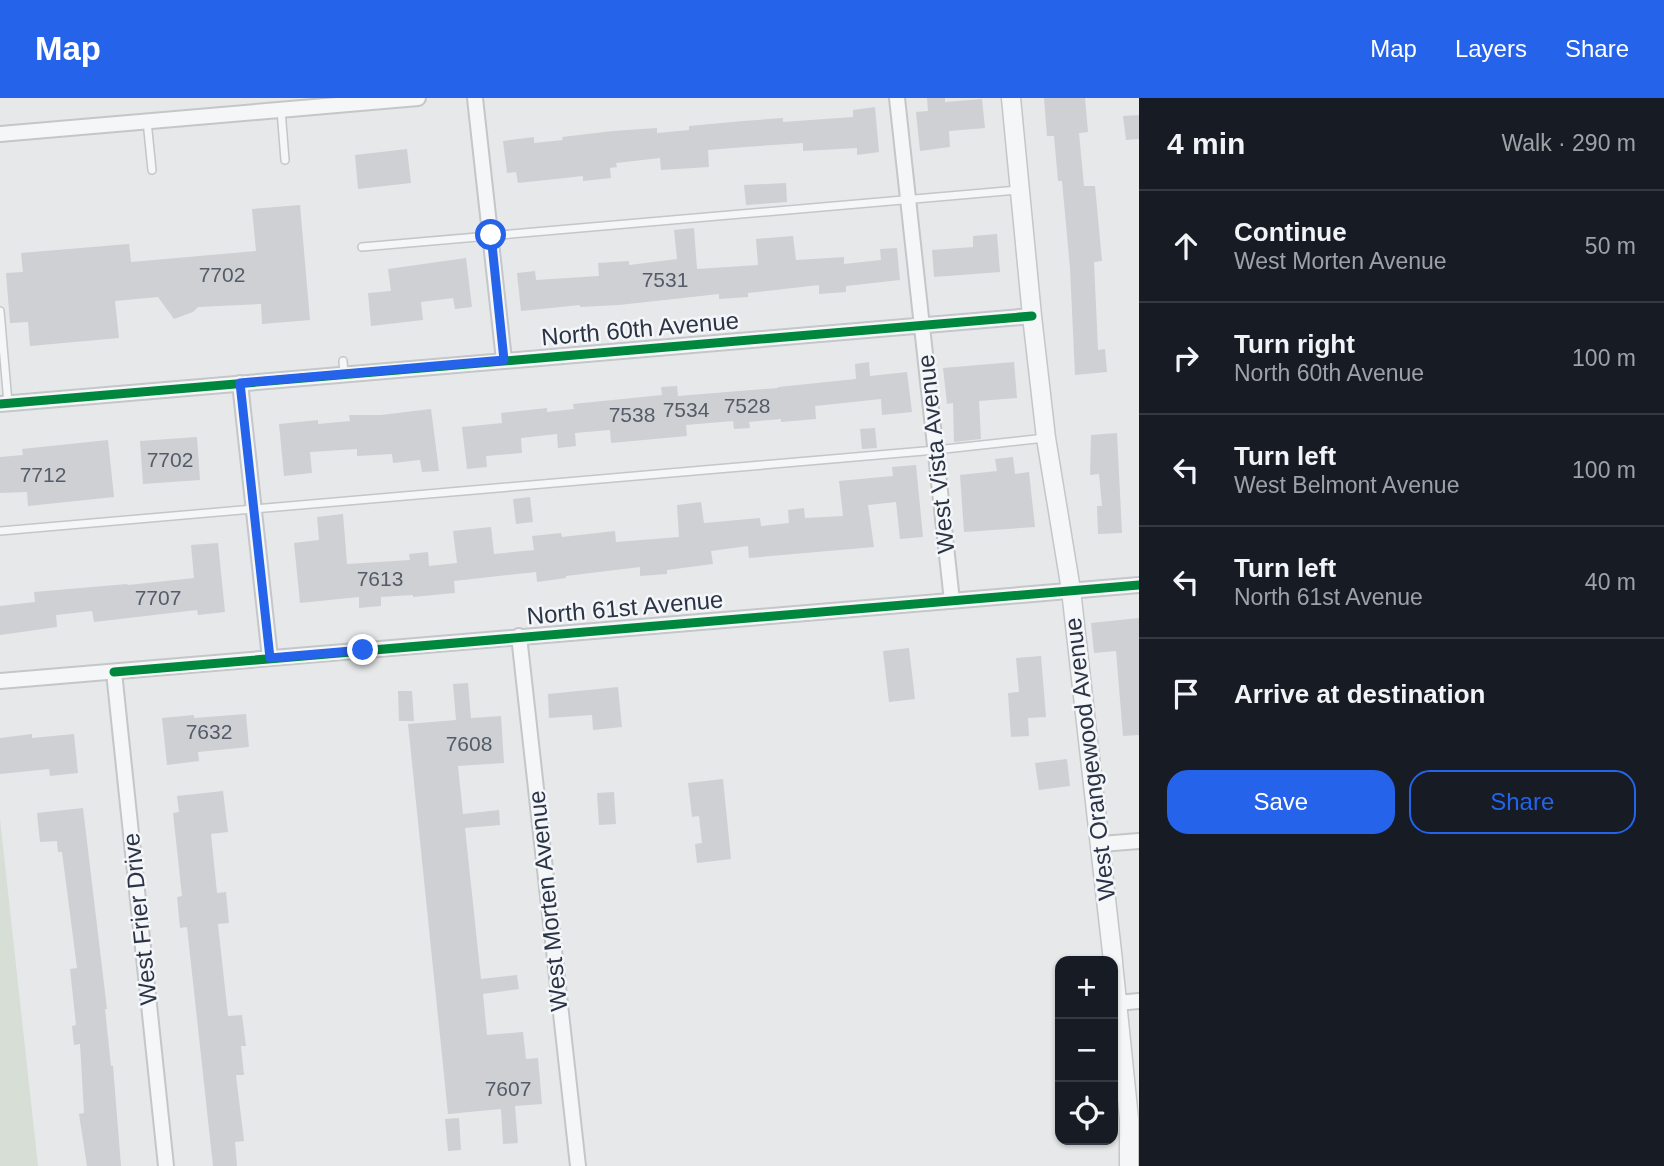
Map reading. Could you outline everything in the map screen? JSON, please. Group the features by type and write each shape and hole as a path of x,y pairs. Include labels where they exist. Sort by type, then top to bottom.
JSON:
{"street":[{"path":"0,134 418,98"},
{"path":"475,98 504,360"},
{"name":"West Vista Avenue","path":"897,98 952,601"},
{"name":"West Orangewood Avenue","path":"1011,98 1046,438 1070,590 1112,956"},
{"name":"North 60th Avenue","path":"4,403 240,383 343,368 504,360 1032,316"},
{"path":"240,383 270,658"},
{"name":"North 61st Avenue","path":"0,681 1139,585"},
{"name":"West Morten Avenue","path":"519,636 578,1166"},
{"name":"West Frier Drive","path":"114,672 166,1166"},
{"path":"1101,844 1139,841"},
{"path":"1118,1003 1139,1001"},
{"name":"West Orangewood Avenue","path":"1118,1013 1129,1119 1129,1166"}],"lane":[{"path":"281,110 285,160"},
{"path":"147,121 152,170"},
{"path":"362,247 1019,190"},
{"path":"0,311 4,403"},
{"path":"0,531 936,450 1046,438"}],"shaded area":[{"path":"0,819 38,1166 0,1166"}],"building":[{"path":"927,98 945,98 945,102 982,99 985,128 949,131 950,147 920,151 916,112 928,111"},
{"path":"1044,98 1085,98 1088,132 1079,133 1084,186 1095,186 1102,261 1094,262 1098,350 1105,349 1107,372 1075,375 1070,268 1062,181 1058,181 1054,136 1047,136"},
{"path":"875,107 879,152 857,155 857,148 803,151 803,143 708,150 709,167 661,170 660,158 616,163 617,167 610,168 611,178 583,181 583,176 518,183 516,172 507,173 503,141 534,137 534,143 613,131 657,128 657,133 689,130 689,126 743,121 783,118 783,122 853,117 853,110"},
{"path":"1139,115 1139,139 1126,140 1123,116"},
{"path":"407,149 411,183 358,189 355,155"},
{"path":"786,183 787,202 746,205 744,185"},
{"path":"300,205 310,320 262,324 261,304 198,307 193,312 174,319 158,297 115,301 119,338 30,346 28,322 10,323 6,273 23,272 21,253 129,244 131,262 256,251 252,209"},
{"path":"694,228 697,269 758,265 756,239 793,236 796,260 844,257 844,264 881,260 880,249 897,248 900,280 846,286 846,292 819,294 819,285 748,293 748,297 719,299 719,294 619,305 580,305 521,311 517,273 535,271 536,280 599,276 598,263 629,261 629,265 677,259 674,230"},
{"path":"997,234 1000,272 934,277 932,250 973,247 973,236"},
{"path":"466,258 472,307 455,309 453,298 421,302 423,320 371,326 368,293 391,291 388,269"},
{"path":"869,362 870,376 907,372 912,412 882,415 881,399 815,406 816,419 749,422 750,428 734,429 733,421 686,425 687,436 611,443 610,430 575,433 576,446 558,448 557,434 521,438 522,453 486,456 487,467 467,469 462,427 502,423 501,413 547,408 547,412 574,409 573,404 662,395 661,387 677,386 678,396 856,379 855,364"},
{"path":"1014,362 1017,398 979,401 981,439 954,442 953,403 947,404 943,368"},
{"path":"431,409 439,471 422,472 420,460 393,463 392,454 357,456 357,449 310,452 312,473 284,476 279,424 318,420 318,424 350,421 349,415 381,415"},
{"path":"875,428 877,448 862,449 860,429"},
{"path":"1117,433 1122,533 1098,534 1097,506 1102,506 1099,474 1090,475 1091,435"},
{"path":"197,437 200,480 143,484 140,441"},
{"path":"108,440 114,497 28,506 27,492 0,493 0,457 23,455 22,449"},
{"path":"1013,457 1015,474 1029,472 1035,527 964,532 960,475 997,471 995,459"},
{"path":"916,465 923,537 900,539 896,502 868,505 874,547 749,558 748,546 711,551 713,564 667,570 667,574 640,576 640,567 537,582 536,572 454,581 455,593 381,597 381,606 359,608 359,597 300,603 294,543 319,540 317,517 343,514 347,564 410,560 409,554 428,552 429,566 457,563 453,531 491,527 494,554 534,550 532,536 561,533 562,537 615,531 616,542 679,537 677,505 701,502 704,523 760,518 761,526 789,523 788,510 804,508 805,518 843,516 839,481 893,476 892,467"},
{"path":"530,497 533,522 516,524 513,499"},
{"path":"218,543 225,612 198,615 197,610 94,622 92,611 56,615 57,627 0,635 0,606 35,602 34,592 194,578 191,545"},
{"path":"1139,618 1139,735 1123,736 1116,651 1094,653 1091,623"},
{"path":"909,648 915,699 889,702 883,651"},
{"path":"1041,656 1046,717 1028,718 1029,736 1011,737 1008,693 1019,692 1016,658"},
{"path":"468,683 471,718 501,716 504,763 458,766 463,814 499,810 500,825 465,828 481,979 517,975 519,989 483,994 487,1035 523,1032 526,1059 538,1058 542,1104 515,1106 518,1143 503,1144 501,1109 448,1114 408,724 456,720 453,684"},
{"path":"618,687 622,727 593,730 592,715 549,718 548,694"},
{"path":"398,691 412,691 414,721 399,721"},
{"path":"246,714 249,747 198,752 199,761 167,765 162,718"},
{"path":"32,734 32,738 74,734 78,773 50,776 49,769 0,774 0,738"},
{"path":"1067,759 1070,786 1039,790 1035,763"},
{"path":"723,779 731,859 697,863 695,844 702,843 699,816 692,817 688,783"},
{"path":"223,791 228,832 211,834 217,893 226,892 229,923 218,924 228,1016 242,1015 246,1046 241,1046 244,1075 236,1075 244,1141 235,1142 237,1166 213,1166 187,927 180,928 177,897 182,896 173,813 179,812 177,796"},
{"path":"614,792 616,824 599,825 597,793"},
{"path":"83,808 107,1009 121,1166 87,1166 79,1114 84,1113 80,1044 74,1045 72,1026 76,1025 70,969 77,968 62,852 58,852 57,841 40,842 37,813"},
{"path":"459,1118 461,1150 448,1151 445,1119"}],"cycle path":[{"path":"0,404 1032,316"},
{"path":"114,672 1139,585"}],"route":[{"path":"363,650 270,658 240,383 504,360 491,235"}]}
